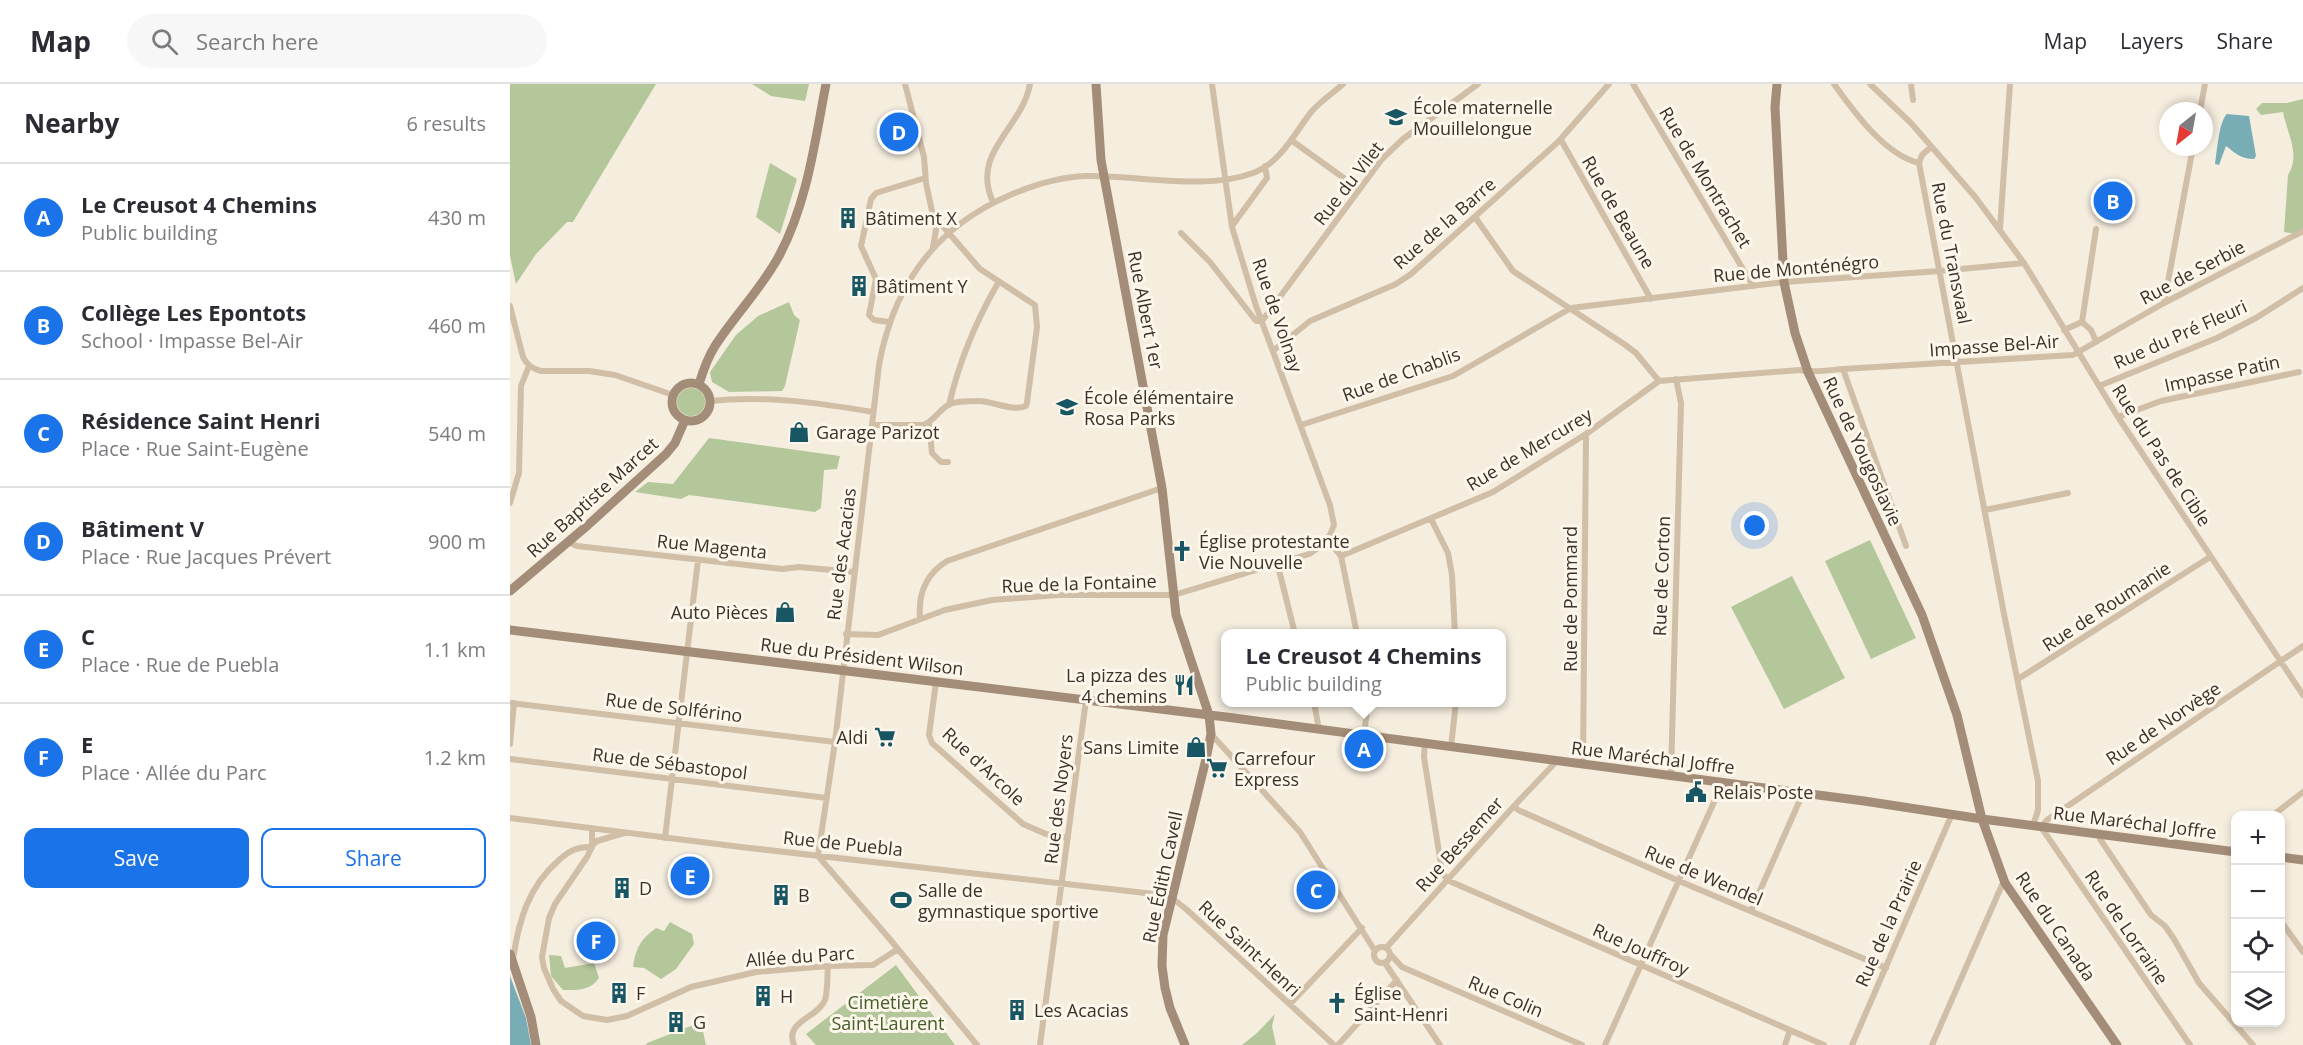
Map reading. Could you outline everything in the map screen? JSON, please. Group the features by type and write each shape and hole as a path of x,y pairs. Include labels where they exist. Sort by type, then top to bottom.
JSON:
{"main road":[{"path":"699,384 714,348 763,283 790,231 807,178 826,84"},
{"name":"Rue Albert 1er","path":"1096,84 1098,137 1104,177 1162,488 1178,623 1209,715"},
{"name":"Rue de Yougoslavie","path":"1777,84 1775,107 1784,282 1795,333 1808,372 1922,615 1965,742 1982,819"},
{"path":"684,384 699,384 707,391 710,401 707,413 697,420 685,420 674,410 673,395 684,384"},
{"name":"Rue Baptiste Marcet","path":"510,591 568,542 673,446 685,420"},
{"name":"Rue du Président Wilson","path":"510,630 1209,715"},
{"name":"Rue Maréchal Joffre","path":"1209,715 1722,782 1982,819 2231,850"},
{"name":"Rue Édith Cavell","path":"1185,1045 1170,1008 1162,966 1163,935 1211,734 1209,715"},
{"name":"Rue du Canada","path":"1982,819 2005,883 2117,1045"},
{"path":"2285,858 2303,860"},
{"path":"511,958 531,1017 536,1045"}],"street":[{"path":"905,84 923,150 925,178 936,230 933,248"},
{"path":"993,202 988,189 989,160 1021,111 1030,84"},
{"name":"Rue de Volnay","path":"1212,84 1232,227 1262,321 1333,517 1334,525 1327,539"},
{"path":"1232,227 1267,178 1265,166 1274,160 1313,110 1342,84"},
{"name":"Rue du Vilet","path":"1262,321 1382,159 1403,139 1478,84"},
{"name":"Rue de la Barre","path":"1274,350 1310,321 1396,284 1411,274 1561,140 1610,84"},
{"name":"Rue de Montrachet","path":"1633,84 1754,286"},
{"path":"1834,84 1854,112 1874,133 1908,160 1919,163"},
{"name":"Rue du Pas de Cible","path":"1870,84 1911,123 2000,229 2024,263 2118,417 2303,695"},
{"path":"1911,84 1913,100"},
{"path":"2000,229 2010,84"},
{"path":"2202,102 2205,84"},
{"path":"1291,140 1359,189"},
{"name":"Rue de Beaune","path":"1561,140 1651,298"},
{"name":"Rue du Transvaal","path":"1931,147 1919,163 2038,780 2037,826"},
{"path":"2164,303 2191,156"},
{"name":"Rue des Acacias","path":"818,856 835,742 880,359 889,322 907,285 933,248 950,233 993,202 1020,190 1076,177 1225,180 1255,172 1265,166"},
{"path":"889,322 874,320 869,315 876,279 861,246 868,209 876,193 925,178"},
{"path":"933,216 980,269 998,283 1030,300 1035,305 1036,313 1031,378 1026,406 1021,408 980,401 949,405"},
{"path":"1475,218 1513,271 1632,350 1659,381 1800,370 1808,372"},
{"name":"Impasse Bel-Air","path":"1808,372 2078,353 2096,341 2091,330 2082,322 2096,229"},
{"name":"Rue de Serbie","path":"2096,341 2303,231"},
{"path":"1180,233 1210,262 1256,321 1262,321"},
{"name":"Rue de Monténégro","path":"1571,308 1784,282 2024,263"},
{"path":"873,425 915,426 929,423 949,405 970,340 998,283"},
{"name":"Rue du Pré Fleuri","path":"2099,387 2217,338 2256,318 2303,288"},
{"path":"510,306 519,347 529,366 541,371 589,371 615,375 673,395"},
{"name":"Rue de Chablis","path":"1301,425 1453,376 1571,308"},
{"path":"2064,330 2082,322"},
{"path":"510,503 519,473 521,386 529,366"},
{"path":"1843,369 1906,546"},
{"name":"Impasse Patin","path":"2118,417 2161,401 2299,372"},
{"name":"Rue de Corton","path":"1671,776 1681,403 1676,379"},
{"name":"Rue de Mercurey","path":"1341,556 1493,492 1586,434 1659,381"},
{"path":"710,401 780,400 873,412"},
{"path":"929,423 932,453 941,462 948,462"},
{"name":"Rue de Pommard","path":"1583,764 1586,434"},
{"path":"920,618 920,598 927,580 939,566 947,561 1162,488"},
{"path":"1985,510 2068,493"},
{"path":"1431,519 1448,553 1452,575 1455,629"},
{"path":"1327,539 1341,556 1356,629"},
{"name":"Rue de la Fontaine","path":"846,634 878,635 920,618 968,605 1007,598 1059,595 1174,595 1309,554 1327,539"},
{"name":"Rue Magenta","path":"568,542 577,546 782,569 799,567 854,572"},
{"name":"Rue de Roumanie","path":"2018,679 2210,557"},
{"path":"665,838 698,560"},
{"path":"1277,562 1295,629"},
{"name":"Rue de Norvège","path":"2037,826 2303,646"},
{"name":"Rue d'Arcole","path":"936,682 929,735 932,743 1023,824 1046,834 1068,838"},
{"name":"Rue des Noyers","path":"1040,1045 1086,700"},
{"path":"510,744 512,703"},
{"name":"Rue de Solférino","path":"512,703 835,742"},
{"path":"1315,707 1319,730"},
{"path":"1364,735 1367,707"},
{"path":"1451,747 1455,707"},
{"path":"1211,734 1292,821 1362,928 1375,951 1376,961 1384,963 1397,980 1440,1045"},
{"path":"1425,743 1424,757 1442,871 1447,880"},
{"name":"Rue de Sébastopol","path":"510,759 827,798"},
{"name":"Rue Bessemer","path":"1388,951 1447,880 1555,761"},
{"path":"1605,1045 1722,782"},
{"path":"2278,811 2303,792"},
{"path":"1751,911 1803,793"},
{"name":"Rue de Wendel","path":"1514,806 1518,810 1679,881 1886,968"},
{"name":"Rue de la Prairie","path":"1852,1045 1952,814"},
{"name":"Rue de Puebla","path":"510,818 1164,895 1172,898"},
{"name":"Rue de Lorraine","path":"2037,826 2190,1045"},
{"name":"Allée du Parc","path":"596,829 595,844 555,904 545,931 542,957 553,989 561,1001 583,1016 607,1020 618,1018 637,1012 676,993 720,979 784,968 873,965 898,949"},
{"path":"511,958 522,915 538,882 555,863 581,846 595,844 627,832"},
{"path":"2101,834 2100,839 2151,915 2165,926 2174,939 2199,983 2253,1045"},
{"path":"818,856 977,1045"},
{"name":"Rue Jouffroy","path":"1447,880 1824,1045"},
{"path":"1932,1045 2005,883"},
{"name":"Rue Saint-Henri","path":"1172,898 1336,1045"},
{"path":"2285,927 2303,952"},
{"path":"1290,1004 1362,928"},
{"path":"1375,951 1380,947 1388,951 1389,959 1384,963"},
{"name":"Rue Colin","path":"1388,951 1402,967 1582,1045"},
{"path":"794,1045 792,1041 795,1028 800,1021 815,1013 824,1001 828,966"},
{"path":"1336,1045 1397,980"},
{"path":"1785,1045 1790,1030"}],"green space":[{"path":"510,84 656,84 573,222 567,222 536,254 516,284 510,256"},
{"path":"752,84 809,84 805,101 771,96"},
{"path":"2303,99 2302,235 2284,232 2288,175 2292,167 2293,152 2283,112 2261,115 2256,109 2262,103 2287,103"},
{"path":"770,163 797,179 780,234 756,217"},
{"path":"789,302 794,315 800,320 782,391 729,392 712,382 710,372 736,335 758,316"},
{"path":"691,388 701,392 705,402 701,412 691,416 681,412 677,402 681,392"},
{"path":"709,438 840,456 837,469 824,470 821,508 815,512 689,495 681,499 635,492 648,482 673,484"},
{"path":"1870,540 1916,638 1871,659 1825,561"},
{"path":"1792,576 1845,678 1784,709 1731,607"},
{"path":"670,922 692,934 694,944 676,969 661,979 644,968 633,967 637,949 646,936 656,928 664,931"},
{"path":"549,955 561,956 565,968 594,963 599,978 587,988 563,990 551,976"},
{"name":"Cimetière Saint-Laurent","path":"896,965 955,1045 816,1045 806,1034"},
{"path":"1275,1014 1272,1026 1276,1045 1242,1045 1257,1033"},
{"path":"701,1022 706,1045 646,1045 647,1043"}],"water":[{"path":"2227,114 2249,116 2256,156 2254,159 2242,157 2226,146 2219,165 2215,164 2220,130"},
{"path":"510,976 526,1018 531,1045 510,1045"}],"place":[{"name":"École maternelle Mouillelongue","path":"1396,117"},
{"name":"Bâtiment V","path":"899,132"},
{"name":"Collège Les Epontots","path":"2113,201"},
{"name":"Bâtiment X","path":"848,218"},
{"name":"Bâtiment Y","path":"859,286"},
{"name":"École élémentaire Rosa Parks","path":"1067,407"},
{"name":"Garage Parizot","path":"799,432"},
{"name":"Église protestante Vie Nouvelle","path":"1182,551"},
{"name":"Auto Pièces","path":"785,612"},
{"name":"La pizza des 4 chemins","path":"1184,685"},
{"name":"Aldi","path":"885,737"},
{"name":"Sans Limite","path":"1196,747"},
{"name":"Le Creusot 4 Chemins","path":"1364,749"},
{"name":"Carrefour Express","path":"1217,768"},
{"name":"Relais Poste","path":"1696,792"},
{"name":"C","path":"690,876"},
{"name":"D","path":"622,888"},
{"name":"Résidence Saint Henri","path":"1316,890"},
{"name":"B","path":"781,895"},
{"name":"Salle de gymnastique sportive","path":"901,900"},
{"name":"E","path":"596,941"},
{"name":"F","path":"619,993"},
{"name":"H","path":"763,996"},
{"name":"Église Saint-Henri","path":"1337,1003"},
{"name":"Les Acacias","path":"1017,1010"},
{"name":"G","path":"676,1022"}]}
